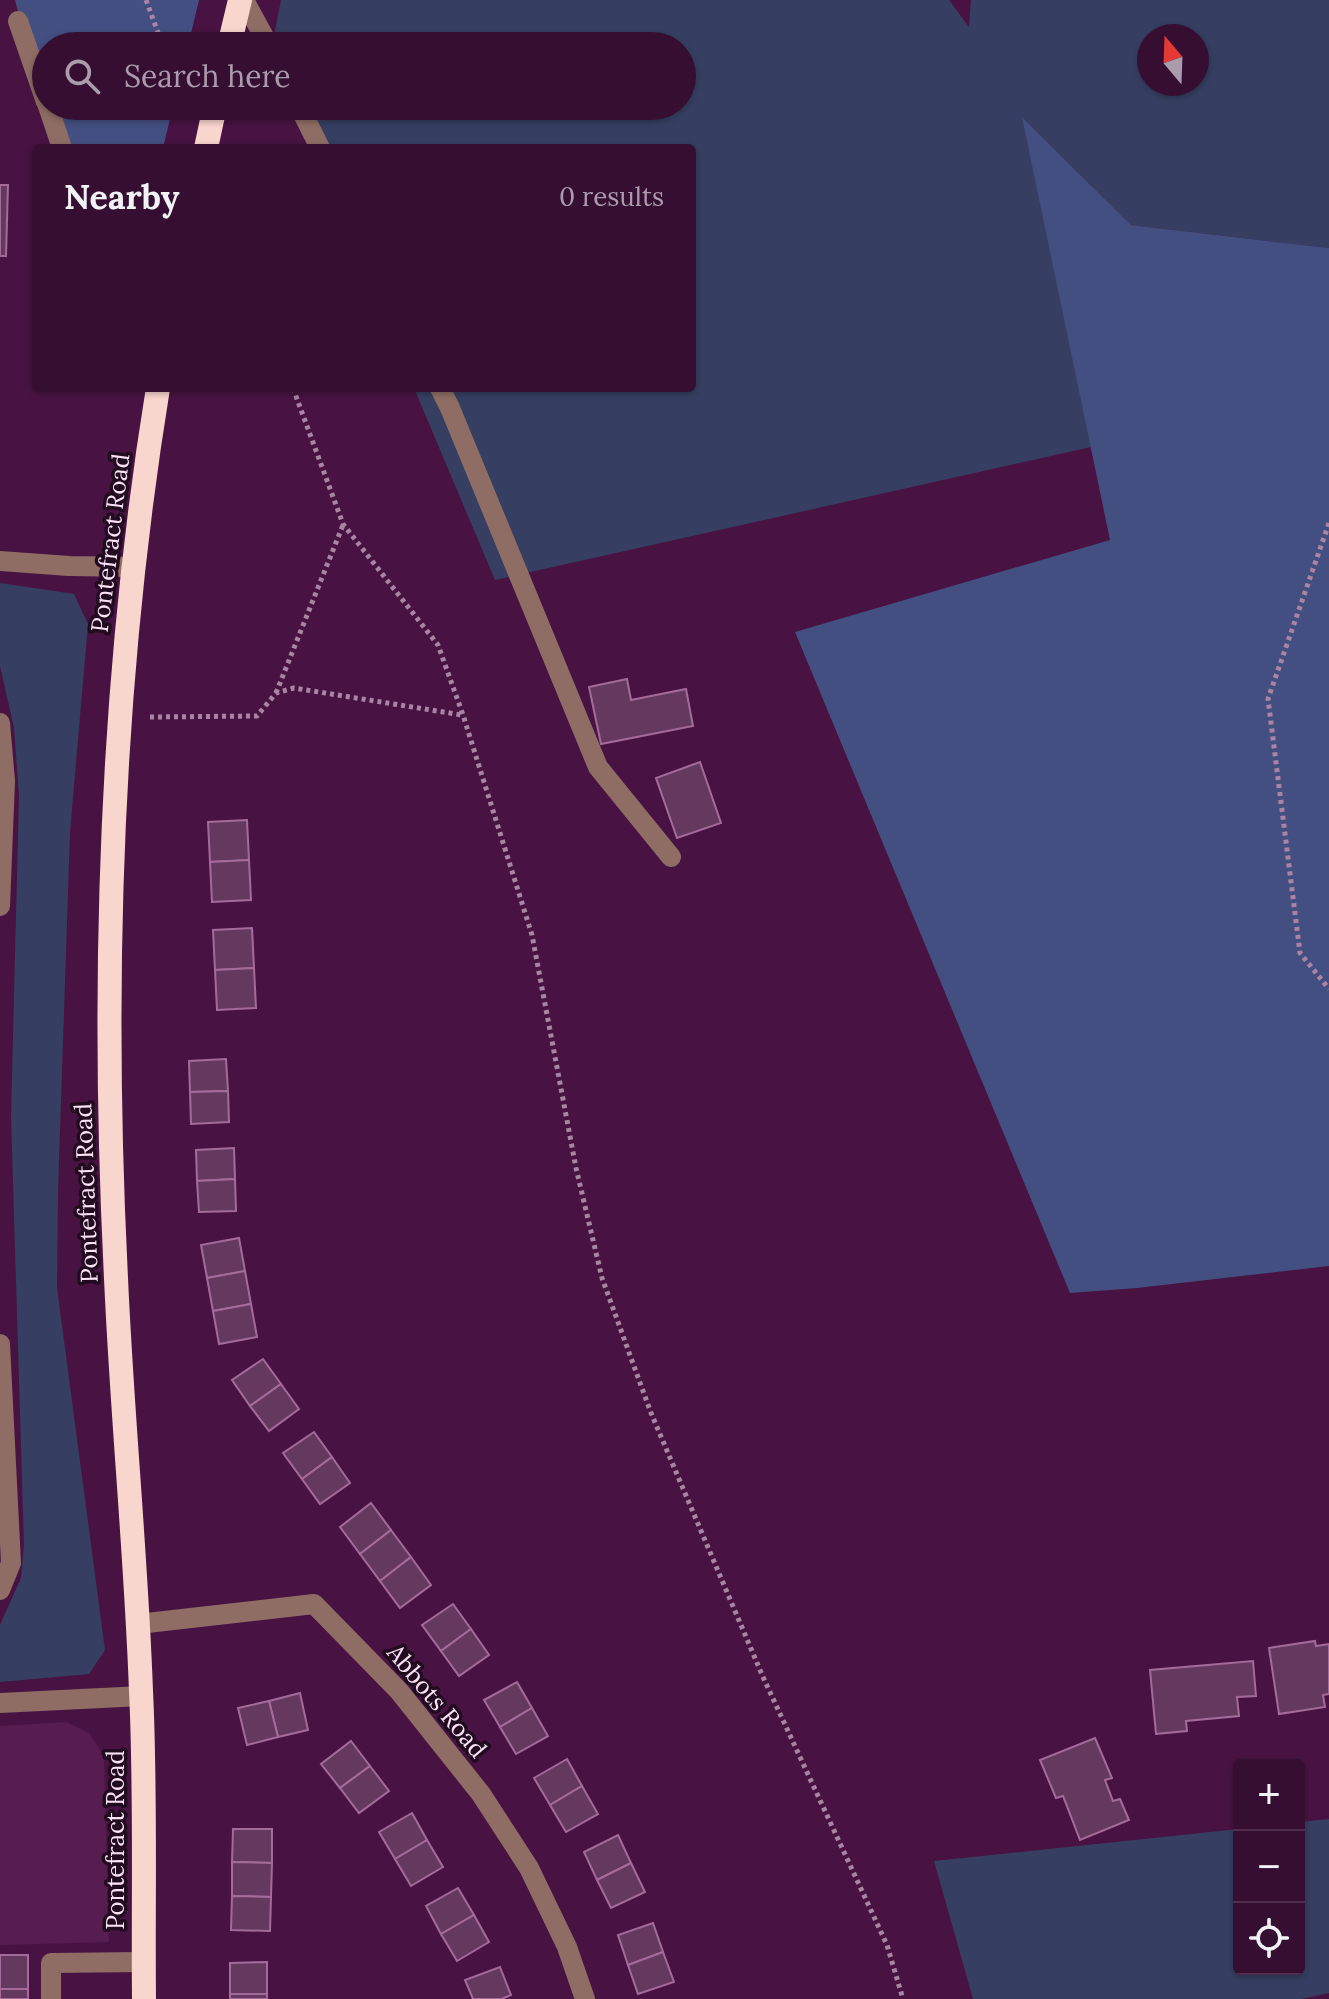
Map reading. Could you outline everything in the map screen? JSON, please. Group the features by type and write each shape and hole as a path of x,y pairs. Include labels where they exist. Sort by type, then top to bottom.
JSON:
{"highway":[{"path":"233,32 242,0"},
{"path":"207,144 212,120"},
{"name":"Pontefract Road","path":"144,1999 142,1696 116,1278 108,1002 111,858 119,718 134,567 157,392"}],"street":[{"path":"242,0 261,32"},
{"path":"18,21 32,61"},
{"path":"52,120 61,144"},
{"path":"306,120 318,144"},
{"path":"442,392 598,767 671,857"},
{"path":"0,561 134,567"},
{"path":"0,723 5,781 0,906"},
{"path":"0,1344 11,1563 0,1590"},
{"name":"Abbots Road","path":"138,1624 314,1604 399,1691 481,1794 529,1868 567,1947 585,1999"},
{"path":"0,1703 142,1696"},
{"path":"51,1999 51,1963 143,1962"}],"path":[{"path":"146,0 158,32"},
{"path":"294,392 343,524 438,645 532,935 576,1168 602,1278 651,1413 763,1677 887,1945 903,1999"},
{"path":"1329,523 1268,699 1300,953 1329,989"},
{"path":"119,718 257,716 276,693 343,524"},
{"path":"276,693 294,688 463,715"}],"shaded area":[{"path":"15,0 199,0 191,32 32,32 32,65"},
{"path":"281,0 949,0 969,27 971,0 1329,0 1329,248 1131,225 1023,118 1091,447 495,580 416,392 696,392 696,144 310,144 300,120 696,120 696,32 275,32"},
{"path":"1022,117 1131,225 1329,248 1329,1266 1070,1293 795,632 1110,540"},
{"path":"47,120 170,120 164,144 53,144"},
{"path":"0,583 74,594 88,624 70,832 57,1288 105,1650 89,1674 0,1682 0,1625 21,1578 24,1545 11,1116 19,796 14,728 0,666"},
{"path":"66,1722 89,1733 104,1756 109,1942 0,1945 0,1726"},
{"path":"1329,1819 1329,1993 1301,1999 973,1999 934,1861 1233,1830 1233,1975 1305,1975 1305,1821"}],"building":[{"path":"0,185 8,185 6,256 0,256"},
{"path":"627,679 631,700 686,689 693,726 601,744 589,687"},
{"path":"700,762 721,823 677,838 656,778"},
{"path":"247,820 249,860 210,862 208,822"},
{"path":"249,860 251,900 212,902 210,862"},
{"path":"252,928 254,968 215,970 213,930"},
{"path":"254,968 256,1008 217,1010 215,970"},
{"path":"226,1059 228,1091 190,1092 189,1061"},
{"path":"228,1091 229,1122 191,1124 190,1092"},
{"path":"234,1148 235,1179 197,1181 196,1150"},
{"path":"235,1179 236,1211 199,1212 197,1181"},
{"path":"239,1238 245,1271 207,1278 201,1245"},
{"path":"245,1271 251,1304 213,1311 207,1278"},
{"path":"251,1304 257,1337 219,1344 213,1311"},
{"path":"263,1359 281,1384 250,1406 232,1380"},
{"path":"281,1384 299,1409 269,1431 250,1406"},
{"path":"314,1432 332,1457 302,1479 283,1453"},
{"path":"332,1457 350,1483 320,1504 302,1479"},
{"path":"371,1503 391,1530 360,1554 340,1527"},
{"path":"391,1530 411,1557 380,1581 360,1554"},
{"path":"411,1557 431,1585 400,1608 380,1581"},
{"path":"453,1604 471,1629 441,1651 422,1625"},
{"path":"471,1629 489,1655 459,1676 441,1651"},
{"path":"1315,1641 1316,1646 1329,1644 1329,1694 1323,1695 1325,1707 1279,1714 1269,1648"},
{"path":"1253,1661 1256,1696 1237,1697 1239,1716 1186,1721 1187,1731 1156,1734 1150,1670"},
{"path":"517,1682 532,1708 500,1727 484,1700"},
{"path":"300,1693 308,1730 278,1737 269,1701"},
{"path":"269,1701 278,1737 247,1745 238,1708"},
{"path":"532,1708 548,1736 516,1754 500,1727"},
{"path":"1095,1738 1112,1778 1105,1780 1113,1801 1120,1799 1129,1820 1080,1840 1063,1796 1056,1798 1040,1760"},
{"path":"351,1741 370,1766 340,1788 321,1764"},
{"path":"567,1759 582,1786 550,1805 534,1778"},
{"path":"370,1766 389,1791 359,1813 340,1788"},
{"path":"582,1786 598,1814 566,1832 550,1805"},
{"path":"412,1813 427,1840 395,1859 379,1832"},
{"path":"233,1829 272,1829 272,1863 232,1862"},
{"path":"618,1835 631,1863 597,1880 584,1852"},
{"path":"427,1840 443,1867 411,1886 395,1859"},
{"path":"232,1862 272,1863 271,1897 232,1896"},
{"path":"631,1863 645,1892 611,1908 597,1880"},
{"path":"458,1888 474,1915 441,1934 426,1906"},
{"path":"232,1896 271,1897 270,1931 231,1930"},
{"path":"474,1915 489,1942 457,1961 441,1934"},
{"path":"653,1923 663,1952 628,1965 618,1935"},
{"path":"663,1952 674,1982 638,1994 628,1965"},
{"path":"0,1955 28,1955 28,1989 0,1989"},
{"path":"267,1962 267,1994 230,1994 230,1963"},
{"path":"500,1967 511,1995 502,1999 473,1999 465,1980"},
{"path":"0,1989 28,1989 28,1999 0,1999"},
{"path":"230,1994 267,1994 267,1999 230,1999"}]}
